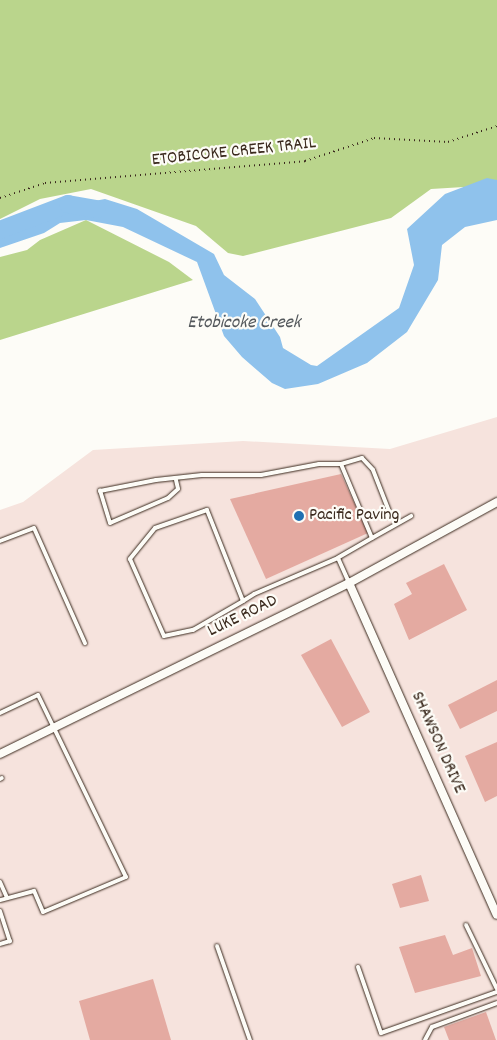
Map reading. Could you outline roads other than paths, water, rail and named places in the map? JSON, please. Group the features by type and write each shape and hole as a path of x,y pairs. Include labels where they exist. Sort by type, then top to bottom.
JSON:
{"street":[{"name":"LUKE ROAD","path":"0,754 349,583 497,502"},
{"name":"SHAWSON DRIVE","path":"349,583 497,914"}],"lane":[{"path":"176,480 178,488 168,498 110,523 100,490 156,480 176,480 202,475 261,475 320,464 342,464 362,458 373,470 389,511"},
{"path":"342,464 372,538"},
{"path":"243,601 207,510 155,528 130,559 164,636 193,630 243,601 338,558 411,516"},
{"path":"0,541 34,528 85,643"},
{"path":"338,558 349,583"},
{"path":"0,713 38,695 126,877 43,912 34,891 0,900"},
{"path":"0,882 7,898"},
{"path":"0,911 10,941 0,944"},
{"path":"358,967 382,1033 497,991 466,925"},
{"path":"217,946 250,1040"},
{"path":"425,1040 432,1027 497,1003"}],"water":[{"name":"Etobicoke Creek","path":"487,178 497,180 497,220 465,227 442,245 438,280 407,332 367,363 318,384 285,389 272,383 242,357 224,336 197,262 123,227 86,220 60,223 44,233 0,248 0,233 57,208 105,199 137,209 214,254 224,275 255,299 280,337 283,348 311,365 317,366 399,308 414,265 407,229 445,194"}],"waterway":[{"name":"Etobicoke Creek","path":"0,230 68,204 97,209"}],"place":[{"name":"Pacific Paving","path":"299,516"}]}
